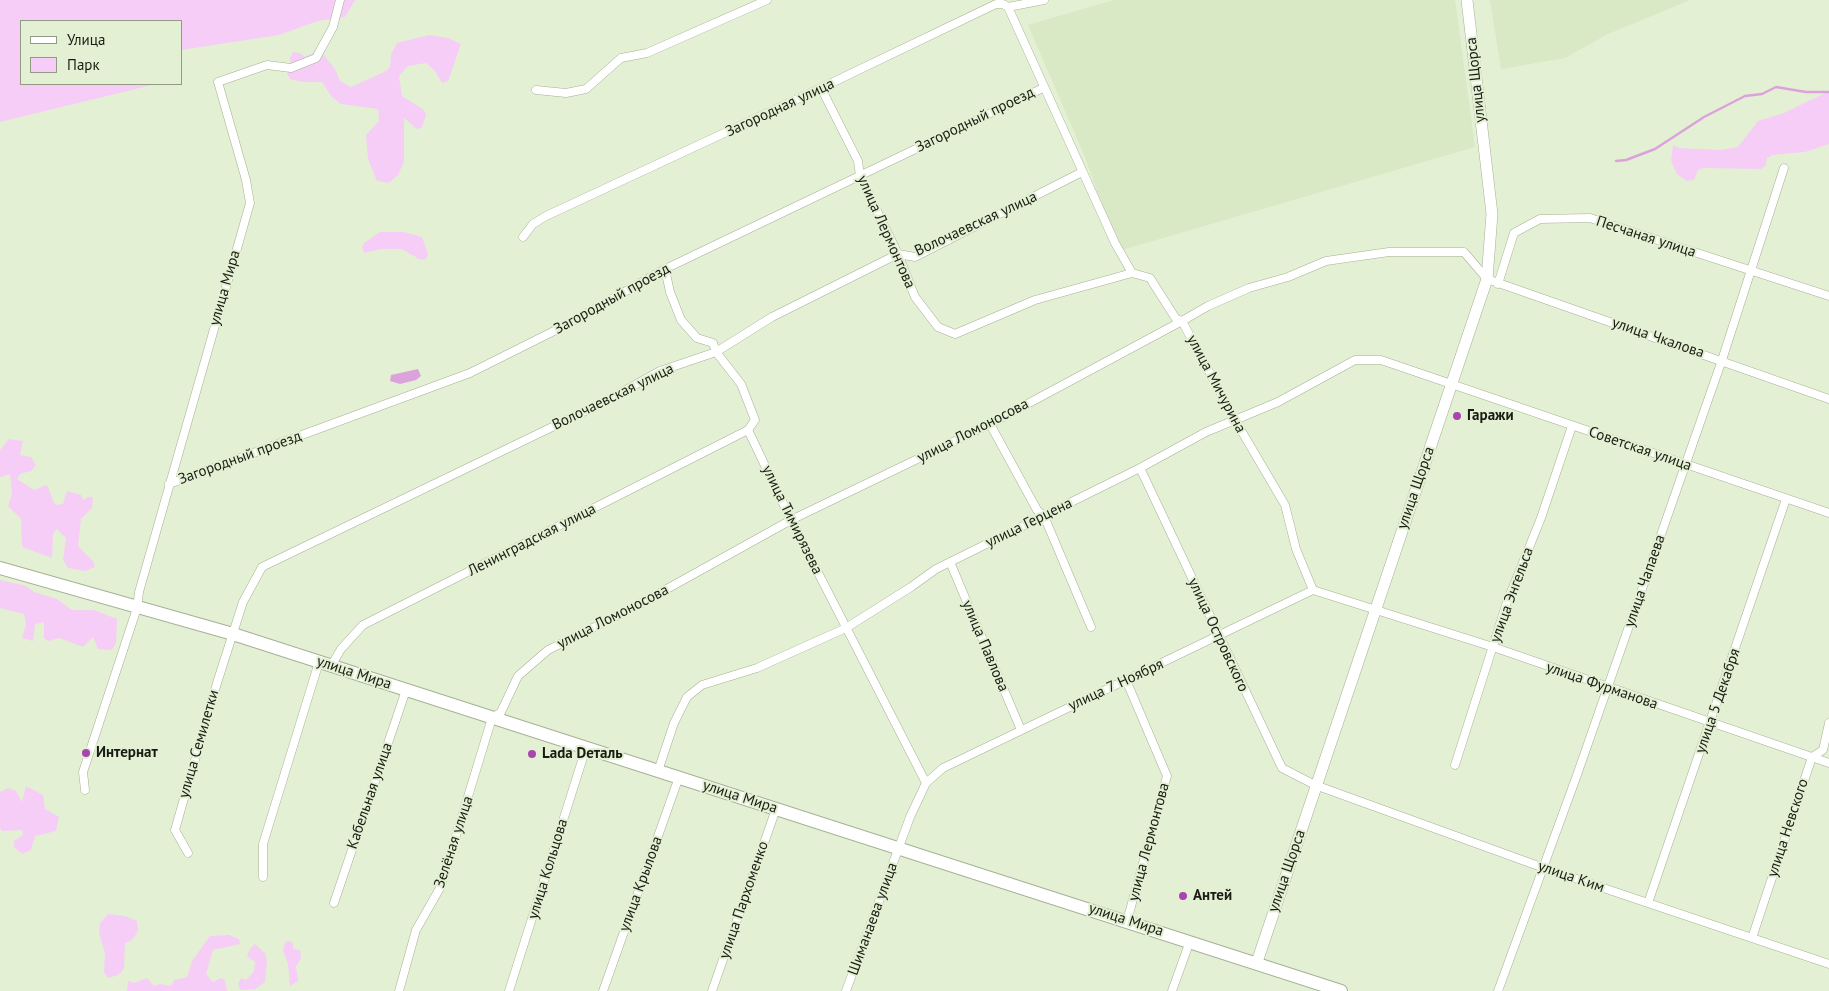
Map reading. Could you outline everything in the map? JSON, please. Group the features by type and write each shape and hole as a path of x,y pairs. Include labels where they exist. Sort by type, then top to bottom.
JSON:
{"main road":[{"name":"улица Мира","path":"0,568 233,634 1257,962 1341,991"}],"street":[{"name":"улица Мира","path":"138,608 138,592 250,203 246,180 218,82 266,65 291,68 316,58 333,27 340,0"},
{"path":"536,90 566,93 586,89 621,58 647,53 766,0"},
{"name":"Загородная улица","path":"523,237 534,224 546,216 996,4 1003,4 1008,7 1044,0"},
{"name":"улица Щорса","path":"1257,962 1315,785 1487,279 1492,214 1467,0"},
{"path":"1008,7 1043,88 1088,181 1115,243 1132,273"},
{"name":"улица Лермонтова","path":"821,88 858,161 860,176 898,254 915,297 926,314 938,327 955,334 1035,300 1132,273"},
{"name":"Загородный проезд","path":"169,484 470,373 566,325 665,270 1043,88"},
{"name":"улица Чапаева","path":"1498,991 1544,868 1686,465 1784,168"},
{"name":"Волочаевская улица","path":"233,634 243,602 262,567 604,402 660,371 716,352 772,317 898,254 915,257 1082,172"},
{"name":"Песчаная улица","path":"1498,284 1514,233 1540,219 1590,218 1829,296"},
{"name":"улица Ломоносова","path":"492,718 501,712 518,676 548,650 629,610 791,520 990,424 1182,322 1208,306 1326,261 1389,252 1464,252 1487,279"},
{"path":"665,270 670,292 681,320 697,338 713,343 716,352 741,384 755,420 748,430"},
{"name":"улица Мичурина","path":"1132,273 1150,278 1176,319 1182,322 1235,420 1285,505 1296,550 1313,590"},
{"name":"улица Чкалова","path":"1487,279 1829,399"},
{"name":"улица Герцена","path":"658,771 674,723 687,696 702,685 757,668 846,628 950,562 1140,468 1206,432 1278,402 1355,360 1380,360 1451,384"},
{"name":"Советская улица","path":"1451,384 1829,513"},
{"path":"990,424 1037,510 1044,516 1091,627"},
{"name":"улица Энгельса","path":"1455,766 1507,602 1541,518 1572,426"},
{"name":"улица Тимирязева","path":"748,430 791,520 926,783"},
{"name":"Ленинградская улица","path":"263,877 263,844 325,664 341,650 363,625 748,430"},
{"name":"улица Островского","path":"1140,468 1282,768 1315,785"},
{"name":"улица 5 Декабря","path":"1648,903 1786,499"},
{"name":"улица Павлова","path":"950,562 1021,730"},
{"path":"1313,590 1375,611"},
{"name":"улица 7 Ноября","path":"899,848 926,783 943,768 1219,637 1313,590"},
{"path":"84,790 83,772 138,608"},
{"name":"улица Фурманова","path":"1375,611 1494,647 1829,763"},
{"name":"улица Семилетки","path":"188,854 175,830 233,634"},
{"name":"улица Лермонтова","path":"1126,680 1166,776 1127,921"},
{"name":"Кабельная улица","path":"334,903 406,690"},
{"name":"Зелёная улица","path":"399,991 416,930 440,888 492,718"},
{"name":"улица Невского","path":"1752,938 1812,757 1823,750 1829,723"},
{"name":"улица Кольцова","path":"509,991 586,748"},
{"name":"улица Крылова","path":"603,991 679,777"},
{"name":"улица Ким","path":"1315,785 1544,868 1829,964"},
{"name":"улица Пархоменко","path":"712,991 776,809"},
{"name":"Шиманаева улица","path":"846,991 899,848"},
{"path":"1172,991 1190,941"}],"shaded area":[{"path":"1114,0 1455,0 1475,147 1122,250 1109,225 1085,157 1028,25"},
{"path":"1490,0 1690,0 1608,34 1565,58 1501,69"},
{"path":"418,369 421,376 416,380 400,384 390,381 391,375"}],"green space":[{"path":"0,0 355,0 345,17 318,21 279,35 182,50 182,20 20,20 20,85 152,85 0,122"},
{"path":"429,35 448,38 461,44 448,81 442,83 435,71 426,63 408,66 399,76 402,96 424,110 426,115 422,127 417,129 404,118 404,162 398,175 389,183 377,181 368,159 366,135 379,121 378,109 341,104 332,97 322,82 303,82 290,79 287,73 291,68 290,58 293,52 300,53 305,57 322,48 323,54 335,69 340,81 351,87 386,71 390,67 391,54 397,43"},
{"path":"1829,91 1829,144 1805,152 1772,155 1767,158 1766,165 1761,169 1704,168 1698,170 1694,180 1687,181 1677,174 1671,161 1673,145 1679,148 1720,150 1738,147 1758,121 1784,113"},
{"path":"380,232 404,232 422,237 428,254 425,260 419,259 402,249 382,249 364,253 362,247 364,243"},
{"path":"9,439 23,441 20,455 31,457 36,465 31,471 20,474 17,479 34,490 47,485 54,503 57,505 63,504 67,491 81,495 83,500 93,497 92,508 81,519 78,546 93,561 95,567 85,571 68,568 63,560 66,538 57,529 53,534 52,558 22,547 21,519 8,506 12,494 10,474 0,477 0,450"},
{"path":"0,580 26,586 34,592 57,599 72,610 94,610 117,619 116,643 112,650 98,649 93,637 83,647 59,638 48,641 44,638 44,622 35,624 33,641 22,638 26,624 24,614 0,608"},
{"path":"26,786 43,795 45,809 59,817 56,831 35,836 31,850 22,854 14,847 14,841 23,835 22,830 2,831 0,828 0,792 8,788 16,791 22,802"},
{"path":"108,914 125,916 137,921 138,931 132,940 125,943 124,969 118,975 108,978 104,972 105,953 99,933 100,923"},
{"path":"229,935 239,939 240,944 213,950 206,974 213,982 221,978 225,980 227,991 127,991 128,981 134,983 147,978 154,986 160,984 171,986 174,980 187,977 192,961 210,936"},
{"path":"290,941 293,943 293,949 300,950 301,958 296,966 298,981 290,986 288,964 283,951 285,942"},
{"path":"255,944 265,953 267,961 265,982 255,989 240,990 238,984 241,978 246,980 254,971 255,962 247,956"}],"waterway":[{"path":"1616,161 1626,160 1655,149 1704,117 1745,96 1762,94 1776,87 1806,92 1829,92"}],"place":[{"name":"Гаражи","path":"1457,416"},
{"name":"Интернат","path":"86,753"},
{"name":"Lada Dеталь","path":"532,754"},
{"name":"Антей","path":"1183,896"}]}
